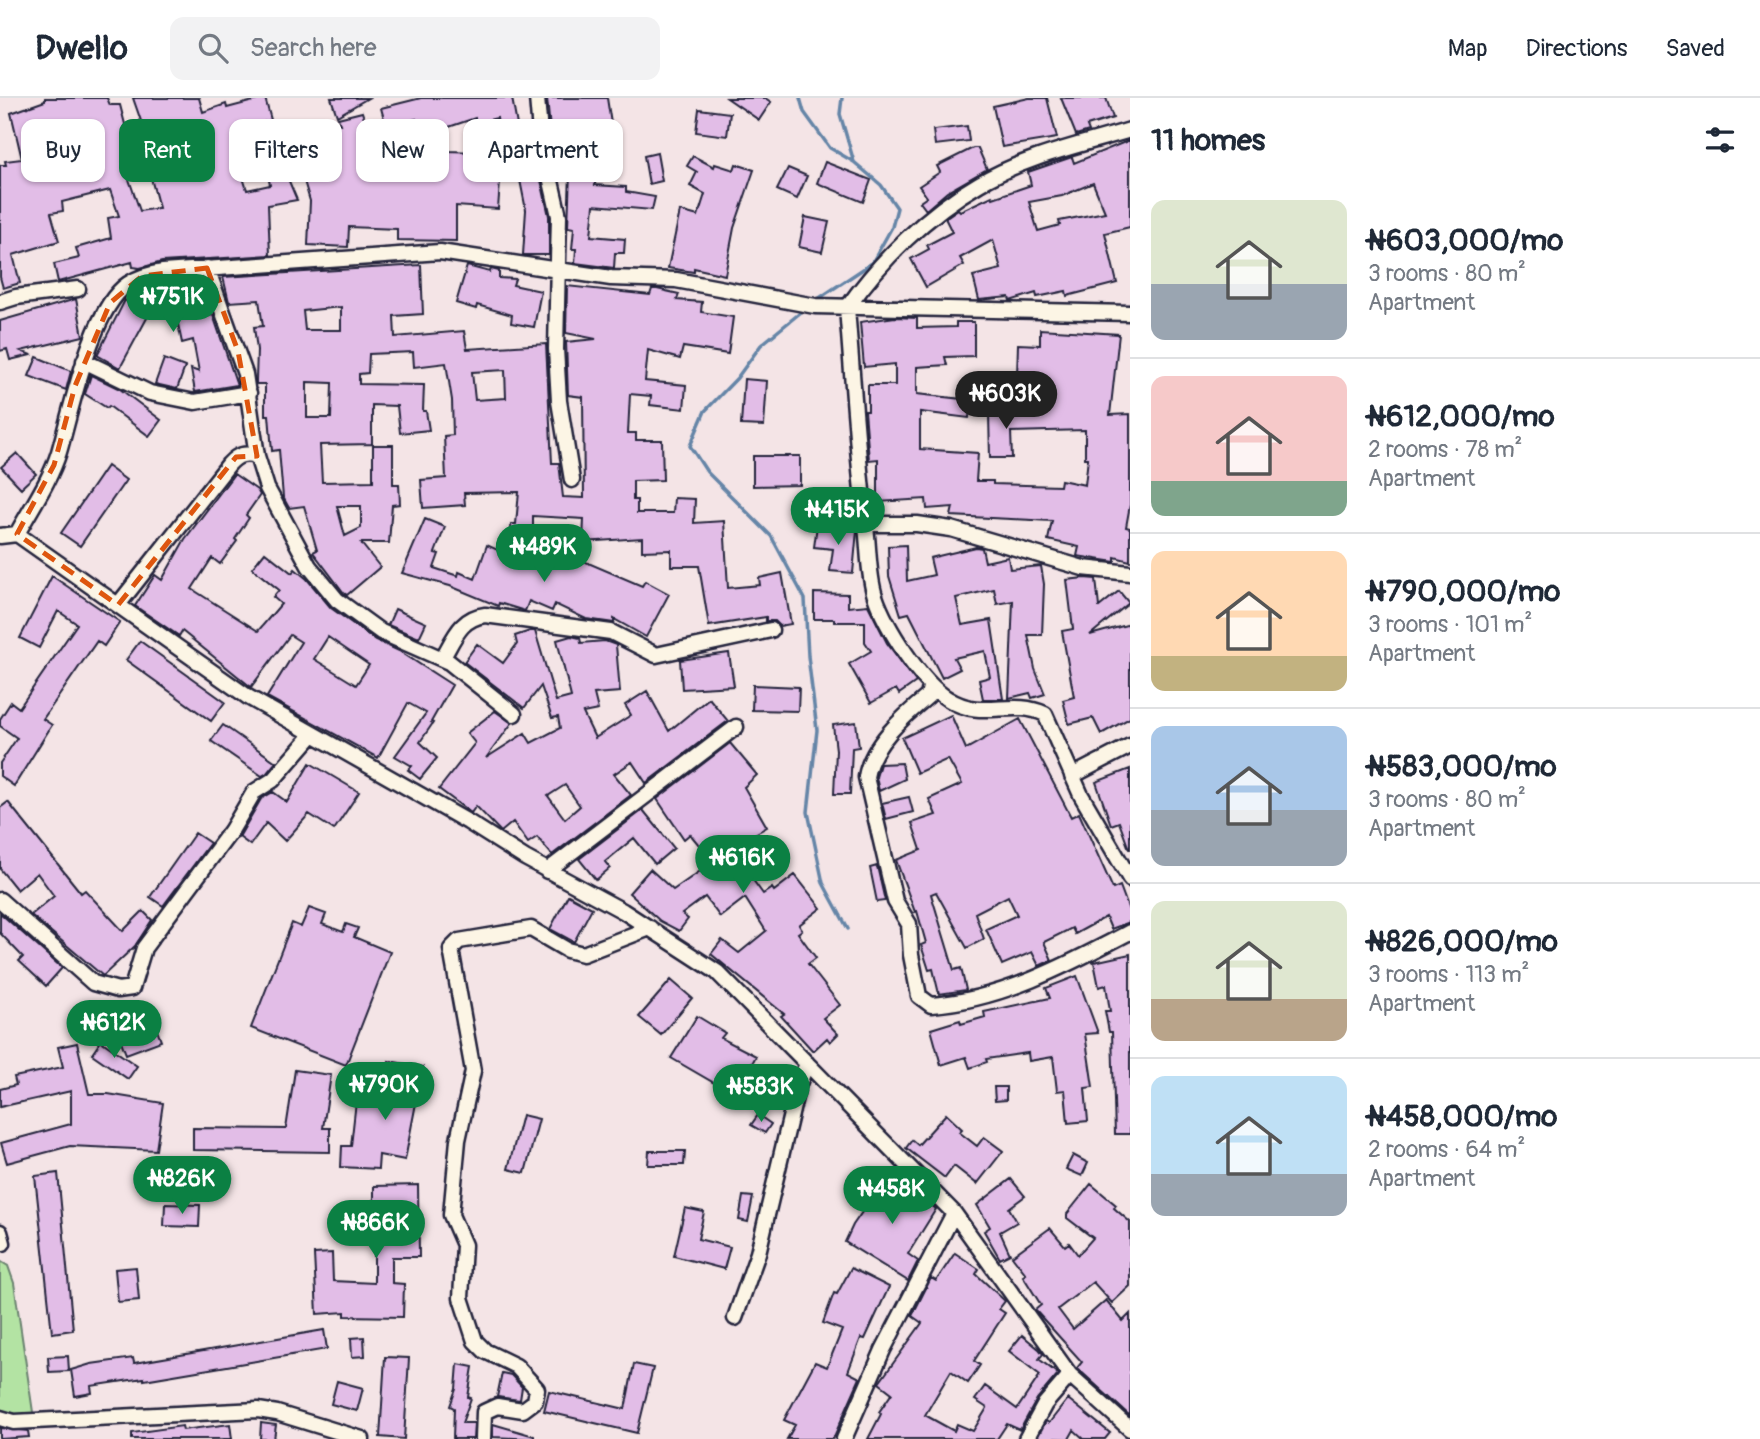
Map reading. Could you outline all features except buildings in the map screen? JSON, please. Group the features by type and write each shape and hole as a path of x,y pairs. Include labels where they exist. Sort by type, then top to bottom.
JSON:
{"street":[{"path":"537,98 540,133 559,216 559,401 572,480"},
{"path":"1130,130 1060,150 979,184 916,231 866,281 847,308 875,595 900,642 930,687 960,706 974,710 993,712 1001,708 1030,707 1045,714 1072,776 1130,879"},
{"path":"17,534 54,465 85,361 110,303 125,285 142,276 207,268 440,252 611,278 676,280 765,299 815,306 1130,313"},
{"path":"207,268 238,351 249,393 257,456 276,511 303,550 309,566 337,600 380,632 459,668 514,715"},
{"path":"0,302 16,297 78,289"},
{"path":"85,361 150,393 195,402 249,393"},
{"path":"118,605 229,464 246,453 257,456"},
{"path":"866,524 917,524 951,529 1083,568 1130,573"},
{"path":"0,536 17,534 248,697 650,928 697,958 736,988 954,1213 1070,1375 1125,1425 1130,1408"},
{"path":"442,659 464,621 471,616 485,615 611,632 656,655 771,630"},
{"path":"930,687 928,696 883,743 868,765 866,777 895,901 909,924 911,956 919,996 931,1005 947,1004 1025,983 1130,932"},
{"path":"547,871 736,727"},
{"path":"0,900 93,983 118,990 132,988 144,948 231,831 254,792 273,780 312,736"},
{"path":"1072,776 1130,746"},
{"path":"483,1439 484,1412 497,1406 523,1409 535,1401 537,1390 516,1366 485,1351 475,1341 461,1298 464,1245 451,1215 458,1140 473,1071 451,949 459,941 531,929 567,950 583,954 650,928"},
{"path":"735,1318 758,1253 797,1089 807,1063"},
{"path":"844,1439 883,1350 954,1213"},
{"path":"1026,1439 1045,1404 1070,1375"},
{"path":"0,1418 14,1422 267,1410 362,1439"}],"highlighted area":[{"path":"207,268 238,351 257,456 236,457 118,605 17,534 54,465 75,386 110,303 142,276"}],"green space":[{"path":"0,1261 8,1266 14,1283 34,1419 0,1414"}],"waterway":[{"path":"800,98 804,112 830,148 854,162 881,185 897,208 892,227 872,263 815,301"},
{"path":"842,98 840,114 854,162"},
{"path":"806,308 761,345 737,378 705,411 690,446 707,472 771,536 805,599 808,656 817,730 808,812 823,883 848,929"}]}
